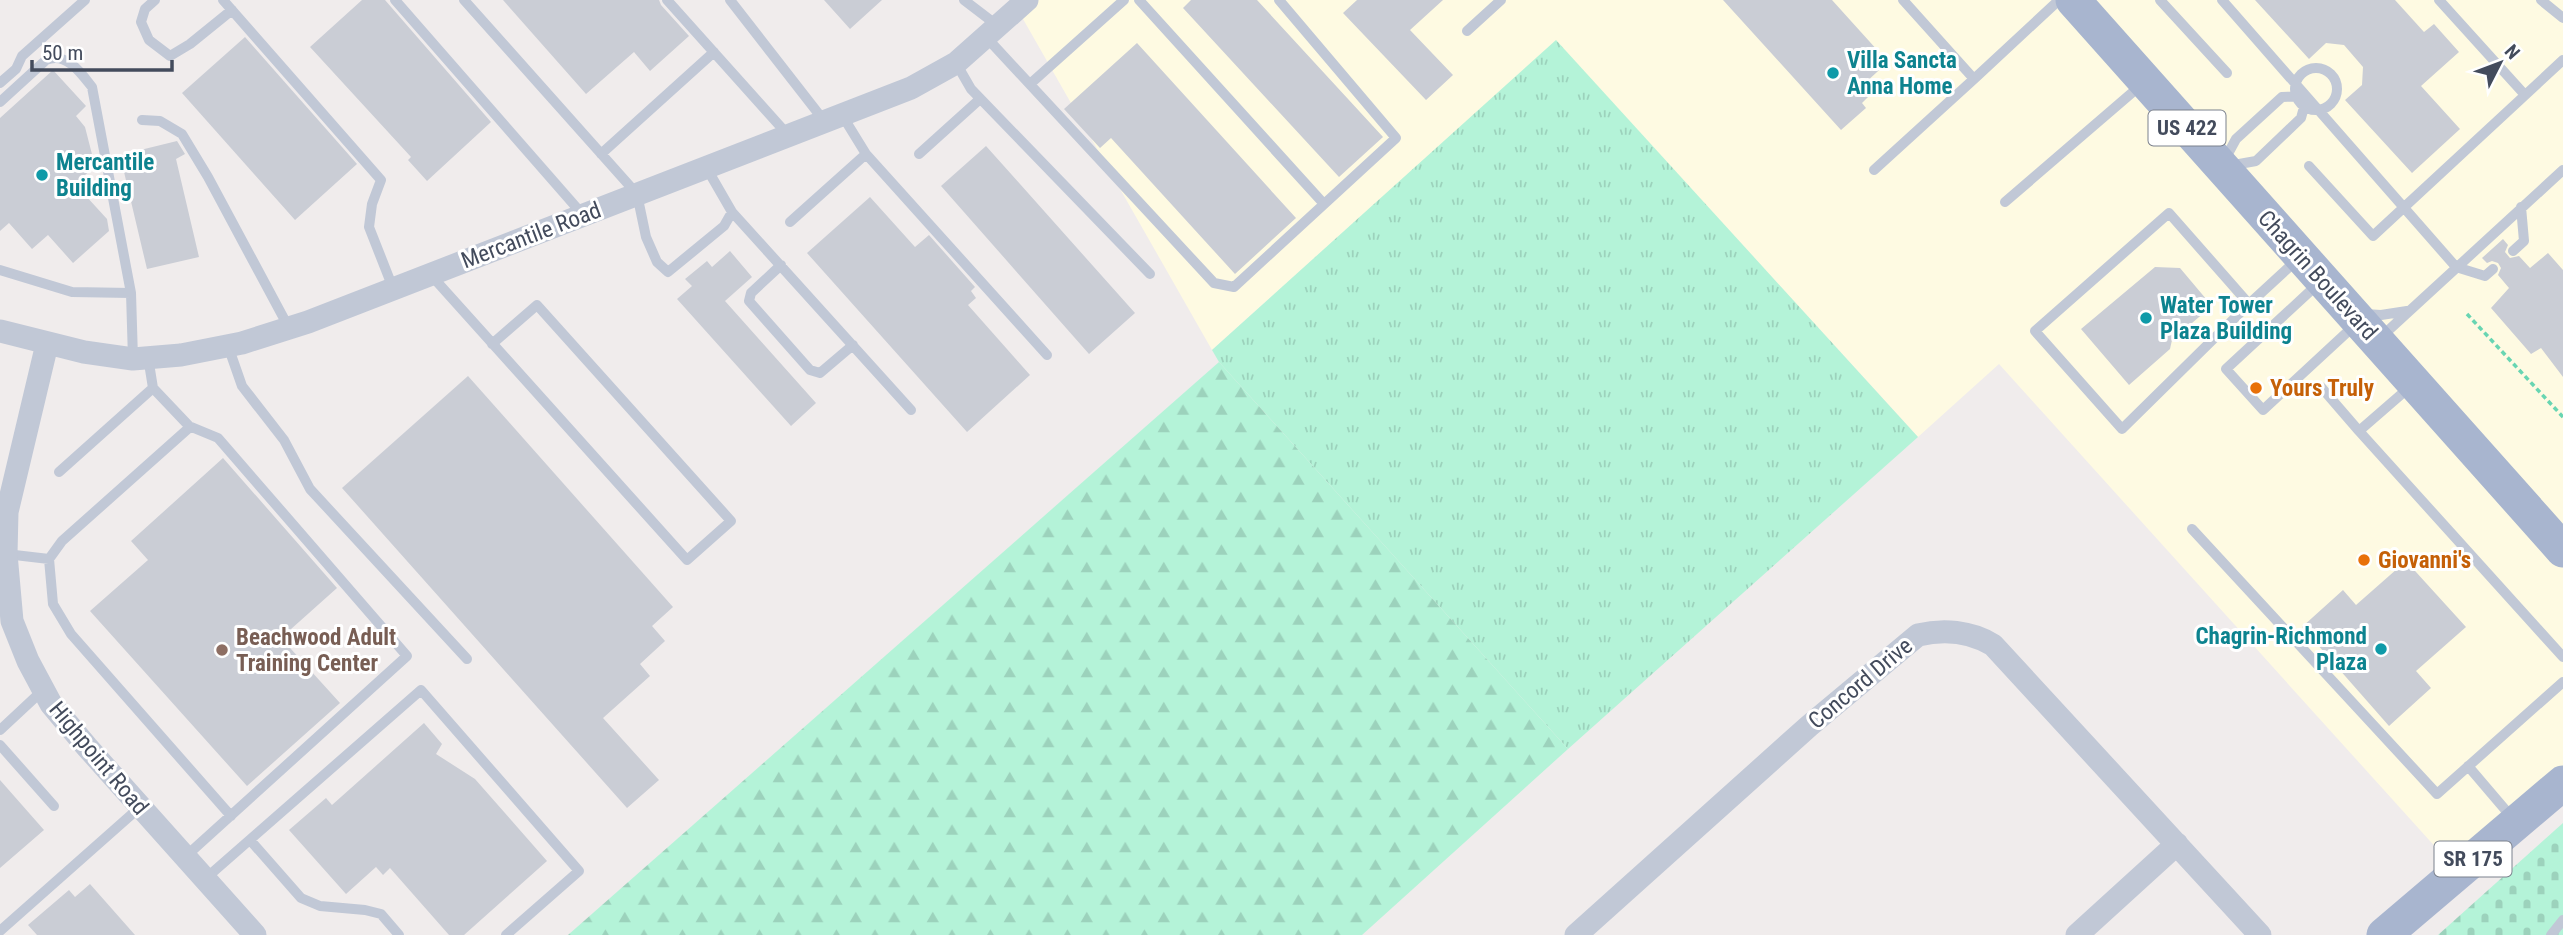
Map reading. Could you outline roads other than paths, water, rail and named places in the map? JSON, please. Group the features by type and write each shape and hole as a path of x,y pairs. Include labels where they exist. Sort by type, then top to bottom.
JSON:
{"main road":[{"name":"Chagrin Boulevard","path":"2073,0 2563,550"},
{"name":"SR 175","path":"2384,935 2563,783"}],"street":[{"name":"Mercantile Road","path":"0,331 84,352 141,358 181,355 228,346 289,328 911,88 956,63 1026,1"},
{"name":"Highpoint Road","path":"47,344 7,512 6,623 51,704 86,747 255,935"},
{"name":"Concord Drive","path":"1576,935 1809,726 1918,635 1937,630 1979,636 1993,645 2260,935"},
{"path":"2077,935 2177,844"}],"lane":[{"path":"0,83 16,69 22,56 85,0"},
{"path":"155,0 145,9 141,22 149,40 170,56 190,44 232,10"},
{"path":"223,0 381,180 372,204 369,228 393,289"},
{"path":"394,0 583,215"},
{"path":"464,0 637,194 646,237 657,262 667,272 724,226 732,212"},
{"path":"667,0 788,135"},
{"path":"730,0 1047,355"},
{"path":"964,0 992,31 1030,84 1214,283 1234,287 1396,138 1279,0"},
{"path":"1030,84 1124,0"},
{"path":"1139,0 1324,204"},
{"path":"1467,31 1501,0"},
{"path":"1903,0 1974,79"},
{"path":"1874,170 2059,0"},
{"path":"2177,0 2164,4 2227,73"},
{"path":"2221,167 2256,161 2301,118 2302,100 2295,83 2222,0"},
{"path":"2439,0 2525,95"},
{"path":"2541,0 2563,18"},
{"path":"601,154 714,52"},
{"path":"0,102 46,60 53,57 64,59 80,71 92,87 141,358 153,388 189,426 218,438 407,656 186,857"},
{"path":"2309,166 2373,236 2563,60"},
{"path":"956,63 980,99 1150,274"},
{"path":"2295,83 2303,72 2310,68 2323,69 2334,78 2337,92 2330,104 2318,110"},
{"path":"2006,201 2145,82"},
{"path":"2221,167 2236,139 2282,97 2302,100 2318,110 2456,267 2485,276 2493,269"},
{"path":"919,154 980,99"},
{"path":"142,120 160,121 182,134 289,328"},
{"path":"790,222 866,154"},
{"path":"706,167 732,212 911,410"},
{"path":"2363,325 2399,314 2416,305 2563,170"},
{"path":"2513,251 2524,241 2521,208"},
{"path":"2249,304 2169,213 2035,331 2122,429 2249,304 2311,268"},
{"path":"781,265 751,293 749,301 810,370 820,373 853,345"},
{"path":"2311,268 2226,369 2263,410 2363,325 2416,305"},
{"path":"0,270 72,292 131,293"},
{"path":"430,274 492,344 687,560 731,521 537,305 492,344"},
{"path":"228,346 242,386 284,440 310,489 467,659"},
{"path":"2359,431 2414,383"},
{"path":"2321,387 2563,657"},
{"path":"59,472 153,388"},
{"path":"189,426 62,541 49,559 53,604 71,634 231,816"},
{"path":"2192,529 2437,794 2563,682"},
{"path":"6,554 49,559"},
{"path":"0,730 43,690"},
{"path":"205,879 421,690 579,871 506,935"},
{"path":"0,745 54,806"},
{"path":"2468,766 2516,823"},
{"path":"0,931 140,807"},
{"path":"250,840 301,898 320,906 365,910 381,915 399,935"},
{"path":"2551,935 2563,920"}],"place":[{"name":"Villa Sancta Anna Home","path":"1833,73"},
{"name":"Mercantile Building","path":"42,175"},
{"name":"Water Tower Plaza Building","path":"2146,318"},
{"name":"Yours Truly","path":"2256,388"},
{"name":"Giovanni's","path":"2364,560"},
{"name":"Chagrin-Richmond Plaza","path":"2381,649"},
{"name":"Beachwood Adult Training Center","path":"222,650"}]}
